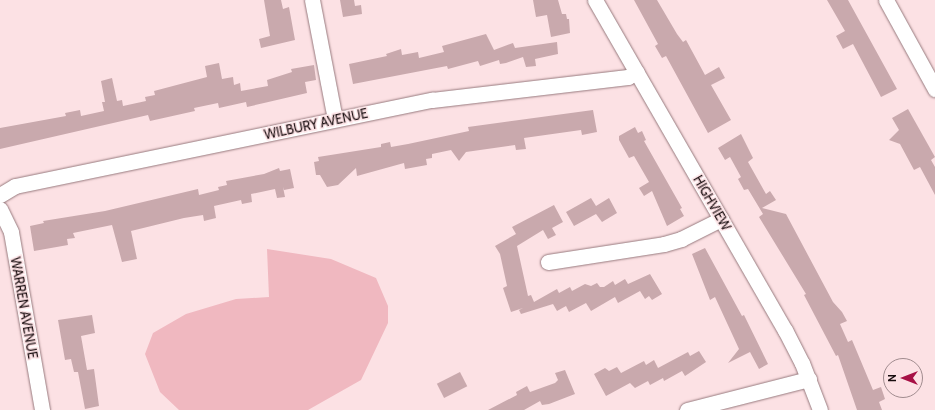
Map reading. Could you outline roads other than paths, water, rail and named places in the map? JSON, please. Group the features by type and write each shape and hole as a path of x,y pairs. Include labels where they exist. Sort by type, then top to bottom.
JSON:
{"street":[{"path":"312,0 335,119"},
{"name":"HIGHVIEW","path":"595,0 785,330 809,379 820,410"},
{"path":"886,0 935,89"},
{"name":"WILBURY AVENUE","path":"0,195 15,186 152,160 335,119 432,100 628,77 637,72"},
{"name":"WARREN AVENUE","path":"0,209 11,232 42,410"},
{"path":"548,262 664,244 681,239 721,219"},
{"path":"687,410 809,379"}]}
